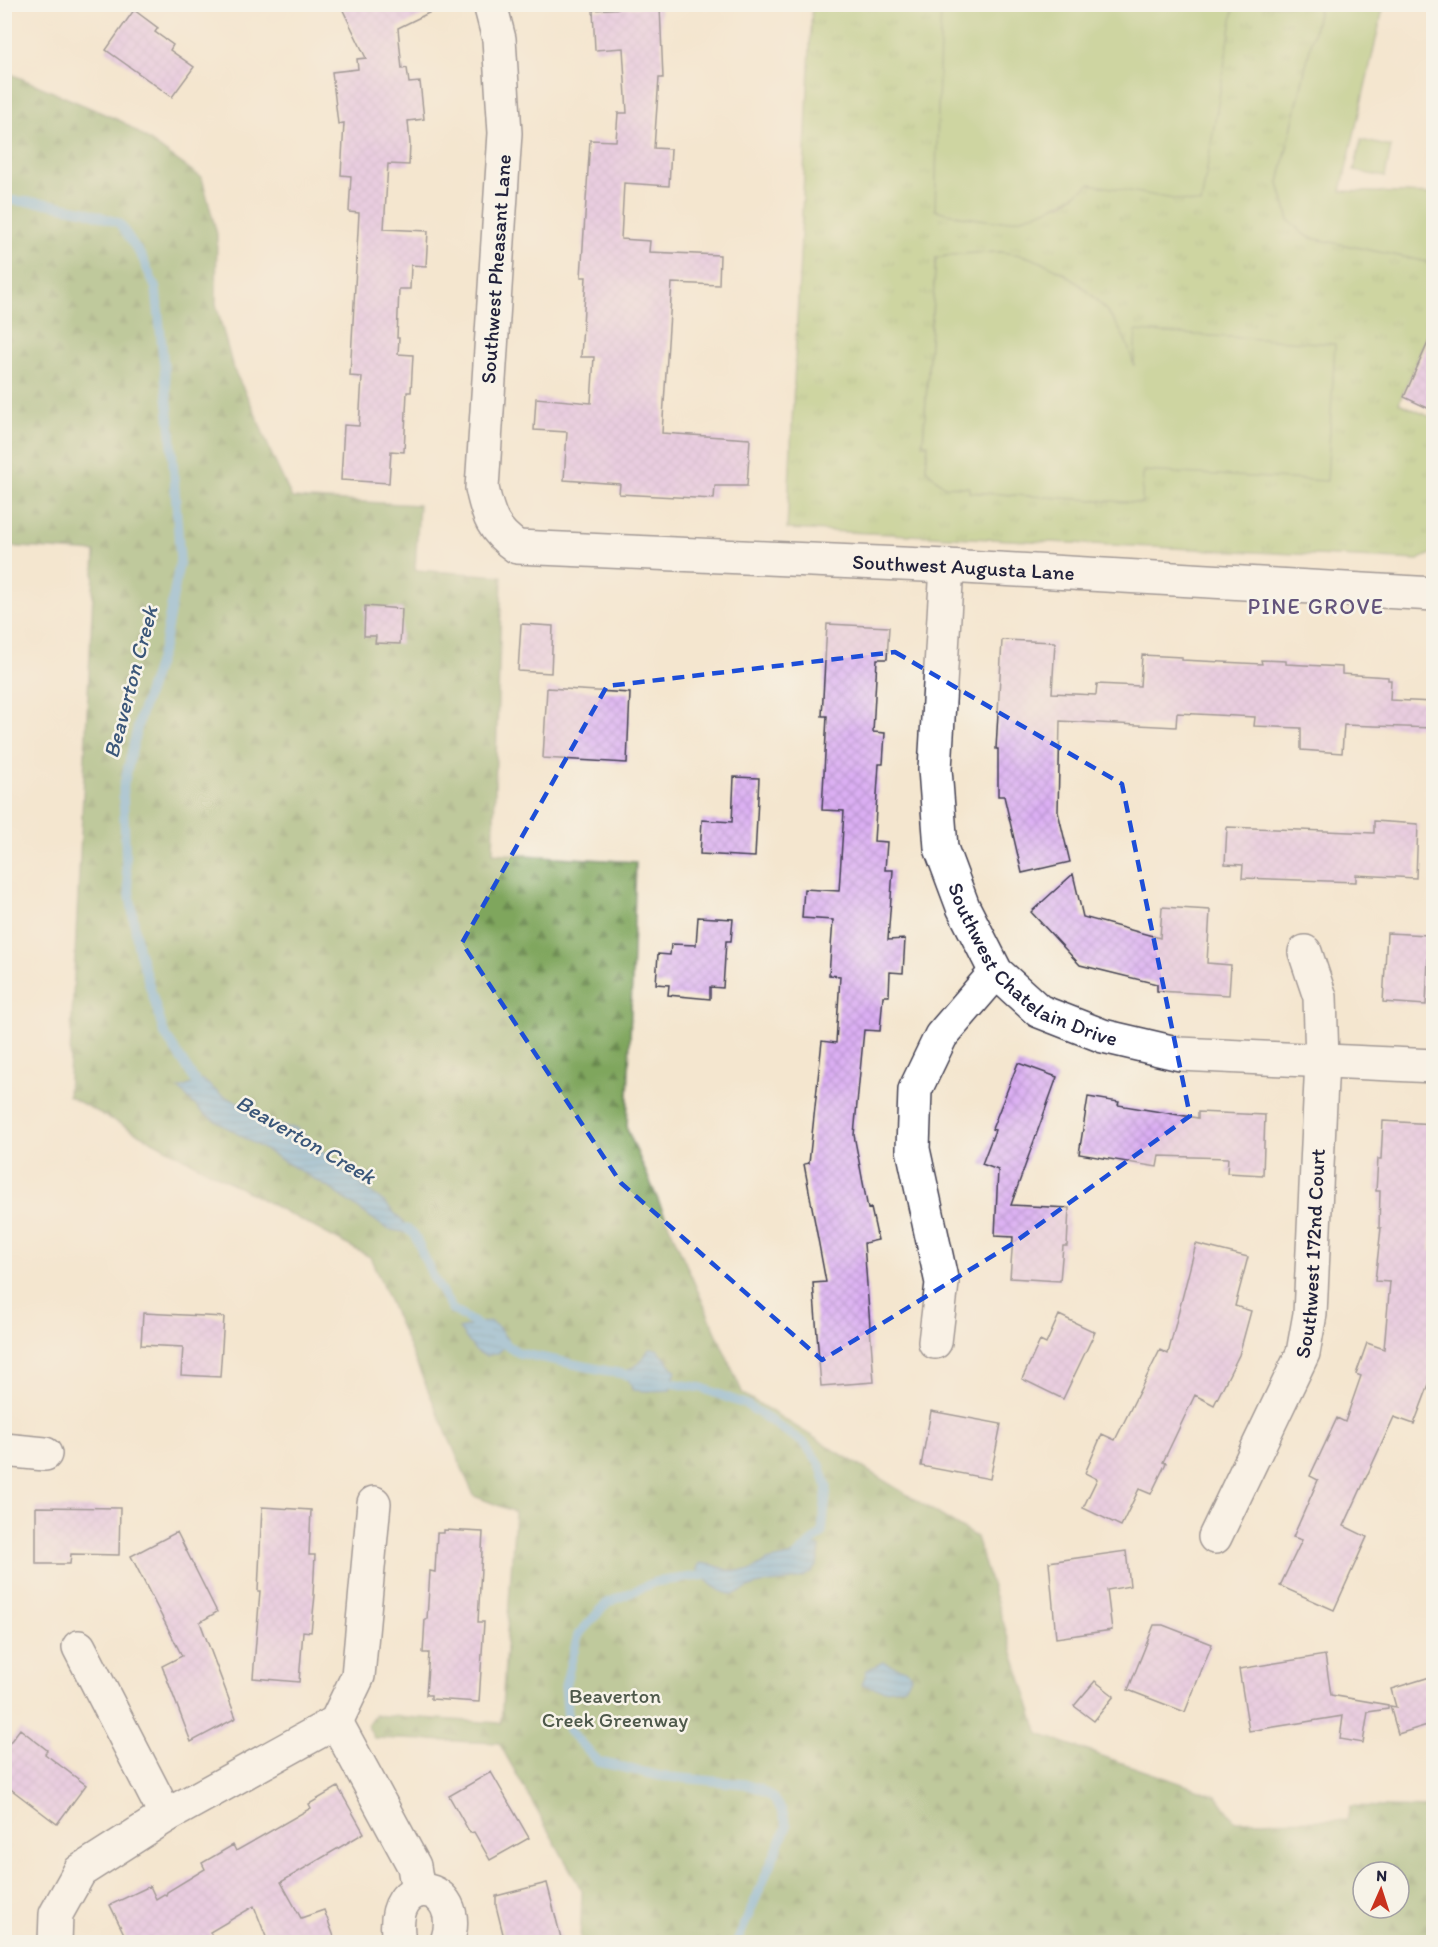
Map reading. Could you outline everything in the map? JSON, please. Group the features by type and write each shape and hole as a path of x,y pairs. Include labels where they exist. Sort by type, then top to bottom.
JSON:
{"street":[{"name":"Southwest Pheasant Lane","path":"490,4 499,39 505,133 482,488 487,511 497,531"},
{"name":"Southwest Augusta Lane","path":"497,531 517,547 946,566 1434,594"},
{"name":"Southwest Chatelain Drive","path":"946,566 935,769 941,848 963,907 996,972 1039,1011 1103,1036 1180,1054 1434,1066"},
{"name":"Southwest 172nd Court","path":"1215,1537 1303,1353 1310,1314 1322,1060 1320,997 1305,952"},
{"path":"935,1342 942,1283 913,1149 915,1090 940,1036 996,972"},
{"path":"4,1450 45,1454"},
{"path":"55,1942 56,1914 80,1871 166,1816 336,1722 358,1676 374,1503"},
{"path":"79,1647 166,1816"},
{"path":"336,1722 414,1866 418,1891"},
{"path":"399,1942 396,1930 399,1914 405,1901 413,1892 424,1889 434,1892 443,1900 450,1925 447,1942"}],"highlighted area":[{"path":"895,652 1122,784 1190,1116 1012,1244 822,1360 621,1183 462,943 607,686"}],"green space":[{"path":"1214,4 1234,8 1201,204 1090,184 1045,210 1020,218 995,221 935,210 941,5"},
{"path":"812,5 941,5 955,215 997,221 1062,204 1102,173 1157,5 1320,5 1279,183 1289,220 1302,233 1311,238 1433,260 1433,321 1399,403 1433,418 1433,553 1418,560 787,529","holes":["1001,252 1025,256 1064,273 1102,306 1142,503 969,492 969,487 944,486 926,469 928,444 923,443 936,258 959,254"]},
{"path":"1320,5 1384,5 1341,191 1433,194 1433,263 1311,238 1302,233 1289,220 1279,183"},
{"name":"Beaverton Creek Greenway","path":"4,71 123,122 202,178 217,234 216,304 233,368 292,498 419,505 415,570 502,576 493,853 636,862 627,1129 743,1394 976,1537 1039,1734 1217,1796 1235,1821 1347,1820 1350,1806 1433,1808 1433,1942 580,1942 582,1891 499,1743 374,1738 367,1725 374,1715 501,1723 515,1512 474,1496 370,1257 68,1096 95,552 5,546"},
{"path":"1361,140 1391,147 1385,177 1354,171"},
{"path":"1001,252 1021,255 1056,269 1085,289 1098,301 1119,329 1134,366 1136,331 1335,344 1327,481 1143,471 1142,503 969,492 969,487 944,486 926,469 928,444 923,444 936,258 959,254"}],"water":[{"path":"203,1080 221,1095 239,1103 270,1125 296,1128 345,1172 385,1203 414,1234 387,1229 331,1189 204,1114 179,1089"},
{"path":"489,1321 498,1327 509,1342 498,1353 485,1356 475,1350 459,1329"},
{"path":"649,1349 657,1349 676,1371 670,1390 633,1390 625,1372 640,1363"},
{"path":"811,1545 820,1547 816,1566 811,1572 797,1579 756,1585 733,1594 715,1588 697,1569 700,1563 727,1570 750,1571 767,1561 790,1556"},
{"path":"883,1662 908,1671 911,1677 905,1687 885,1690 862,1685 867,1670"}],"building":[{"path":"340,4 447,4 398,28 402,69 407,68 409,83 420,82 424,119 408,121 409,165 388,164 384,229 428,231 426,266 411,265 410,289 399,289 398,354 413,355 411,392 407,392 404,452 391,451 389,483 341,480 344,425 359,426 362,377 350,376 359,213 349,212 351,176 341,175 344,123 338,124 332,72 358,69 357,59 366,58"},
{"path":"660,6 663,78 659,78 654,148 671,149 669,186 624,183 621,239 650,241 649,252 720,255 719,285 672,283 662,433 750,439 747,486 715,486 714,499 619,494 620,484 564,480 567,432 534,430 536,398 591,403 594,357 581,357 586,277 581,277 590,140 616,141 618,113 627,113 623,48 595,50 593,10"},
{"path":"134,10 158,28 155,32 173,45 170,50 194,67 172,97 106,50"},
{"path":"1434,329 1434,411 1404,397"},
{"path":"365,606 402,609 400,644 375,643 376,636 364,636"},
{"path":"521,624 553,626 551,673 518,671"},
{"path":"827,624 889,627 887,659 877,659 873,732 885,733 883,764 879,764 874,841 887,842 885,870 893,870 888,940 905,939 903,973 890,972 889,996 883,996 880,1031 864,1030 854,1135 868,1209 871,1208 878,1240 864,1243 874,1382 821,1386 813,1283 826,1282 804,1164 809,1163 822,1041 836,1043 840,976 829,975 833,920 802,918 804,889 839,891 844,811 822,810 827,716 822,716"},
{"path":"1002,640 1055,642 1052,693 1096,695 1097,684 1140,686 1142,655 1182,657 1182,660 1262,664 1261,660 1286,661 1286,664 1342,667 1342,674 1388,677 1388,680 1391,680 1390,700 1434,702 1434,728 1344,725 1342,753 1301,750 1301,728 1254,726 1255,717 1177,713 1176,727 1060,721 1058,812 1070,862 1022,873 1004,796 998,796 998,749 996,749"},
{"path":"547,688 630,693 627,763 543,758"},
{"path":"734,777 759,778 755,857 700,854 702,820 732,822"},
{"path":"1374,821 1418,824 1416,878 1356,875 1356,882 1242,878 1243,865 1225,864 1227,827 1374,833"},
{"path":"1073,874 1083,917 1160,938 1162,907 1210,910 1207,963 1231,965 1229,995 1157,991 1157,984 1080,965 1031,912"},
{"path":"698,917 733,919 731,941 726,941 723,988 710,987 710,999 668,995 669,985 656,984 658,954 670,955 671,944 696,945"},
{"path":"1387,933 1429,935 1426,1005 1383,1002"},
{"path":"1018,1063 1057,1077 1011,1205 1069,1208 1067,1246 1063,1246 1060,1281 1010,1278 1013,1237 995,1236 998,1170 982,1164 995,1130 992,1129"},
{"path":"1088,1097 1119,1102 1118,1105 1198,1118 1198,1112 1265,1115 1263,1175 1227,1173 1228,1158 1159,1156 1157,1167 1079,1154"},
{"path":"1383,1121 1434,1124 1434,1208 1430,1251 1434,1251 1434,1371 1414,1424 1394,1417 1344,1526 1367,1537 1334,1610 1280,1586 1302,1540 1293,1537 1318,1480 1310,1476 1337,1418 1345,1422 1361,1376 1356,1374 1367,1343 1384,1349 1390,1282 1375,1281 1381,1228 1379,1228 1380,1191 1376,1191"},
{"path":"1196,1244 1248,1257 1235,1306 1251,1311 1239,1355 1214,1405 1195,1395 1163,1462 1166,1463 1151,1494 1139,1489 1121,1526 1083,1508 1097,1479 1085,1473 1102,1434 1115,1440 1160,1350 1168,1354"},
{"path":"143,1313 224,1317 220,1377 181,1375 183,1347 141,1345"},
{"path":"1059,1315 1095,1332 1063,1399 1022,1379 1040,1341 1046,1344"},
{"path":"931,1411 1001,1424 990,1479 921,1466"},
{"path":"36,1507 120,1508 119,1555 71,1554 70,1564 36,1564"},
{"path":"262,1507 311,1510 309,1555 315,1555 313,1595 315,1595 311,1632 303,1631 299,1682 253,1678 260,1591 258,1591"},
{"path":"444,1530 483,1532 478,1622 484,1622 479,1702 431,1699 431,1695 426,1695 429,1653 423,1653 430,1571 435,1572 437,1533 444,1533"},
{"path":"177,1532 217,1612 200,1622 236,1718 191,1742 162,1666 182,1656 131,1556"},
{"path":"1126,1551 1130,1586 1107,1590 1112,1630 1056,1638 1049,1562"},
{"path":"1154,1625 1163,1625 1212,1644 1185,1712 1128,1690"},
{"path":"1325,1655 1331,1695 1388,1705 1388,1709 1368,1712 1363,1743 1340,1739 1343,1716 1249,1731 1239,1669"},
{"path":"1430,1677 1434,1691 1434,1723 1398,1734 1390,1706 1396,1707 1391,1689"},
{"path":"1095,1681 1114,1696 1094,1721 1074,1706"},
{"path":"20,1729 47,1750 45,1754 86,1785 57,1824 4,1784 4,1750"},
{"path":"491,1772 529,1838 490,1860 474,1832 470,1833 449,1796"},
{"path":"338,1787 364,1833 281,1882 301,1918 324,1910 336,1942 268,1942 254,1906 210,1932 215,1942 128,1942 110,1905 150,1886 156,1899 166,1895 167,1892 205,1869 202,1863 233,1845 236,1851 311,1808 309,1804"},
{"path":"547,1883 562,1942 505,1942 496,1906 496,1896"}],"waterway":[{"name":"Beaverton Creek","path":"4,200 44,203 85,211 119,223 142,257 156,289 171,433 180,560 164,645 140,717 123,788 126,868 138,948 164,1033 202,1091"},
{"name":"Beaverton Creek","path":"406,1228 414,1234 434,1279 452,1309 485,1330"},
{"name":"Beaverton Creek","path":"496,1338 519,1353 638,1377"},
{"name":"Beaverton Creek","path":"660,1381 702,1388 747,1405 805,1444 820,1465 827,1487 822,1533 797,1556"},
{"name":"Beaverton Creek","path":"714,1574 655,1582 607,1603 578,1635 565,1686 569,1731 599,1762 660,1776 745,1784 760,1789 772,1797 782,1811 787,1826 737,1942"}],"district":[{"name":"PINE GROVE","path":"1316,606"}]}
